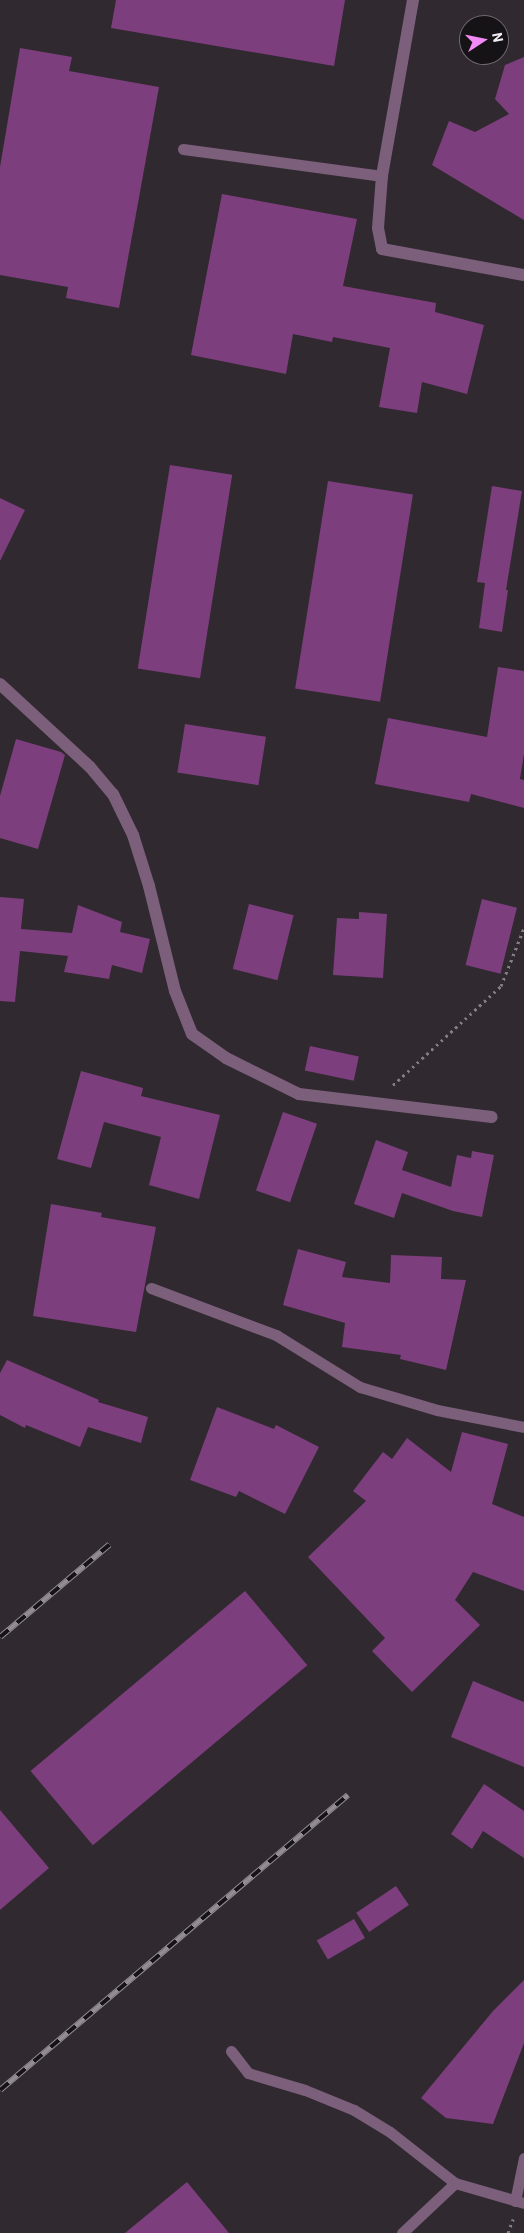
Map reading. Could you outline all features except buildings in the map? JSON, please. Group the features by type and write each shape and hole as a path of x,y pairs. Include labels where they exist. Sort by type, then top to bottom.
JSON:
{"street":[{"path":"413,0 382,176 378,228 382,249 524,275"},
{"path":"0,684 90,767 113,794 133,835 150,886 175,991 192,1034 226,1058 300,1094 492,1117"}],"lane":[{"path":"183,149 382,176"},
{"path":"151,1288 276,1335 360,1386 437,1410 524,1427"},
{"path":"231,2051 248,2073 305,2090 369,2119 390,2132 456,2183 520,2202 524,2158"},
{"path":"402,2233 456,2183"}],"path":[{"path":"373,1102 501,986 524,928"}],"railway":[{"path":"0,1637 109,1545"},
{"path":"0,2090 348,1795"}]}
